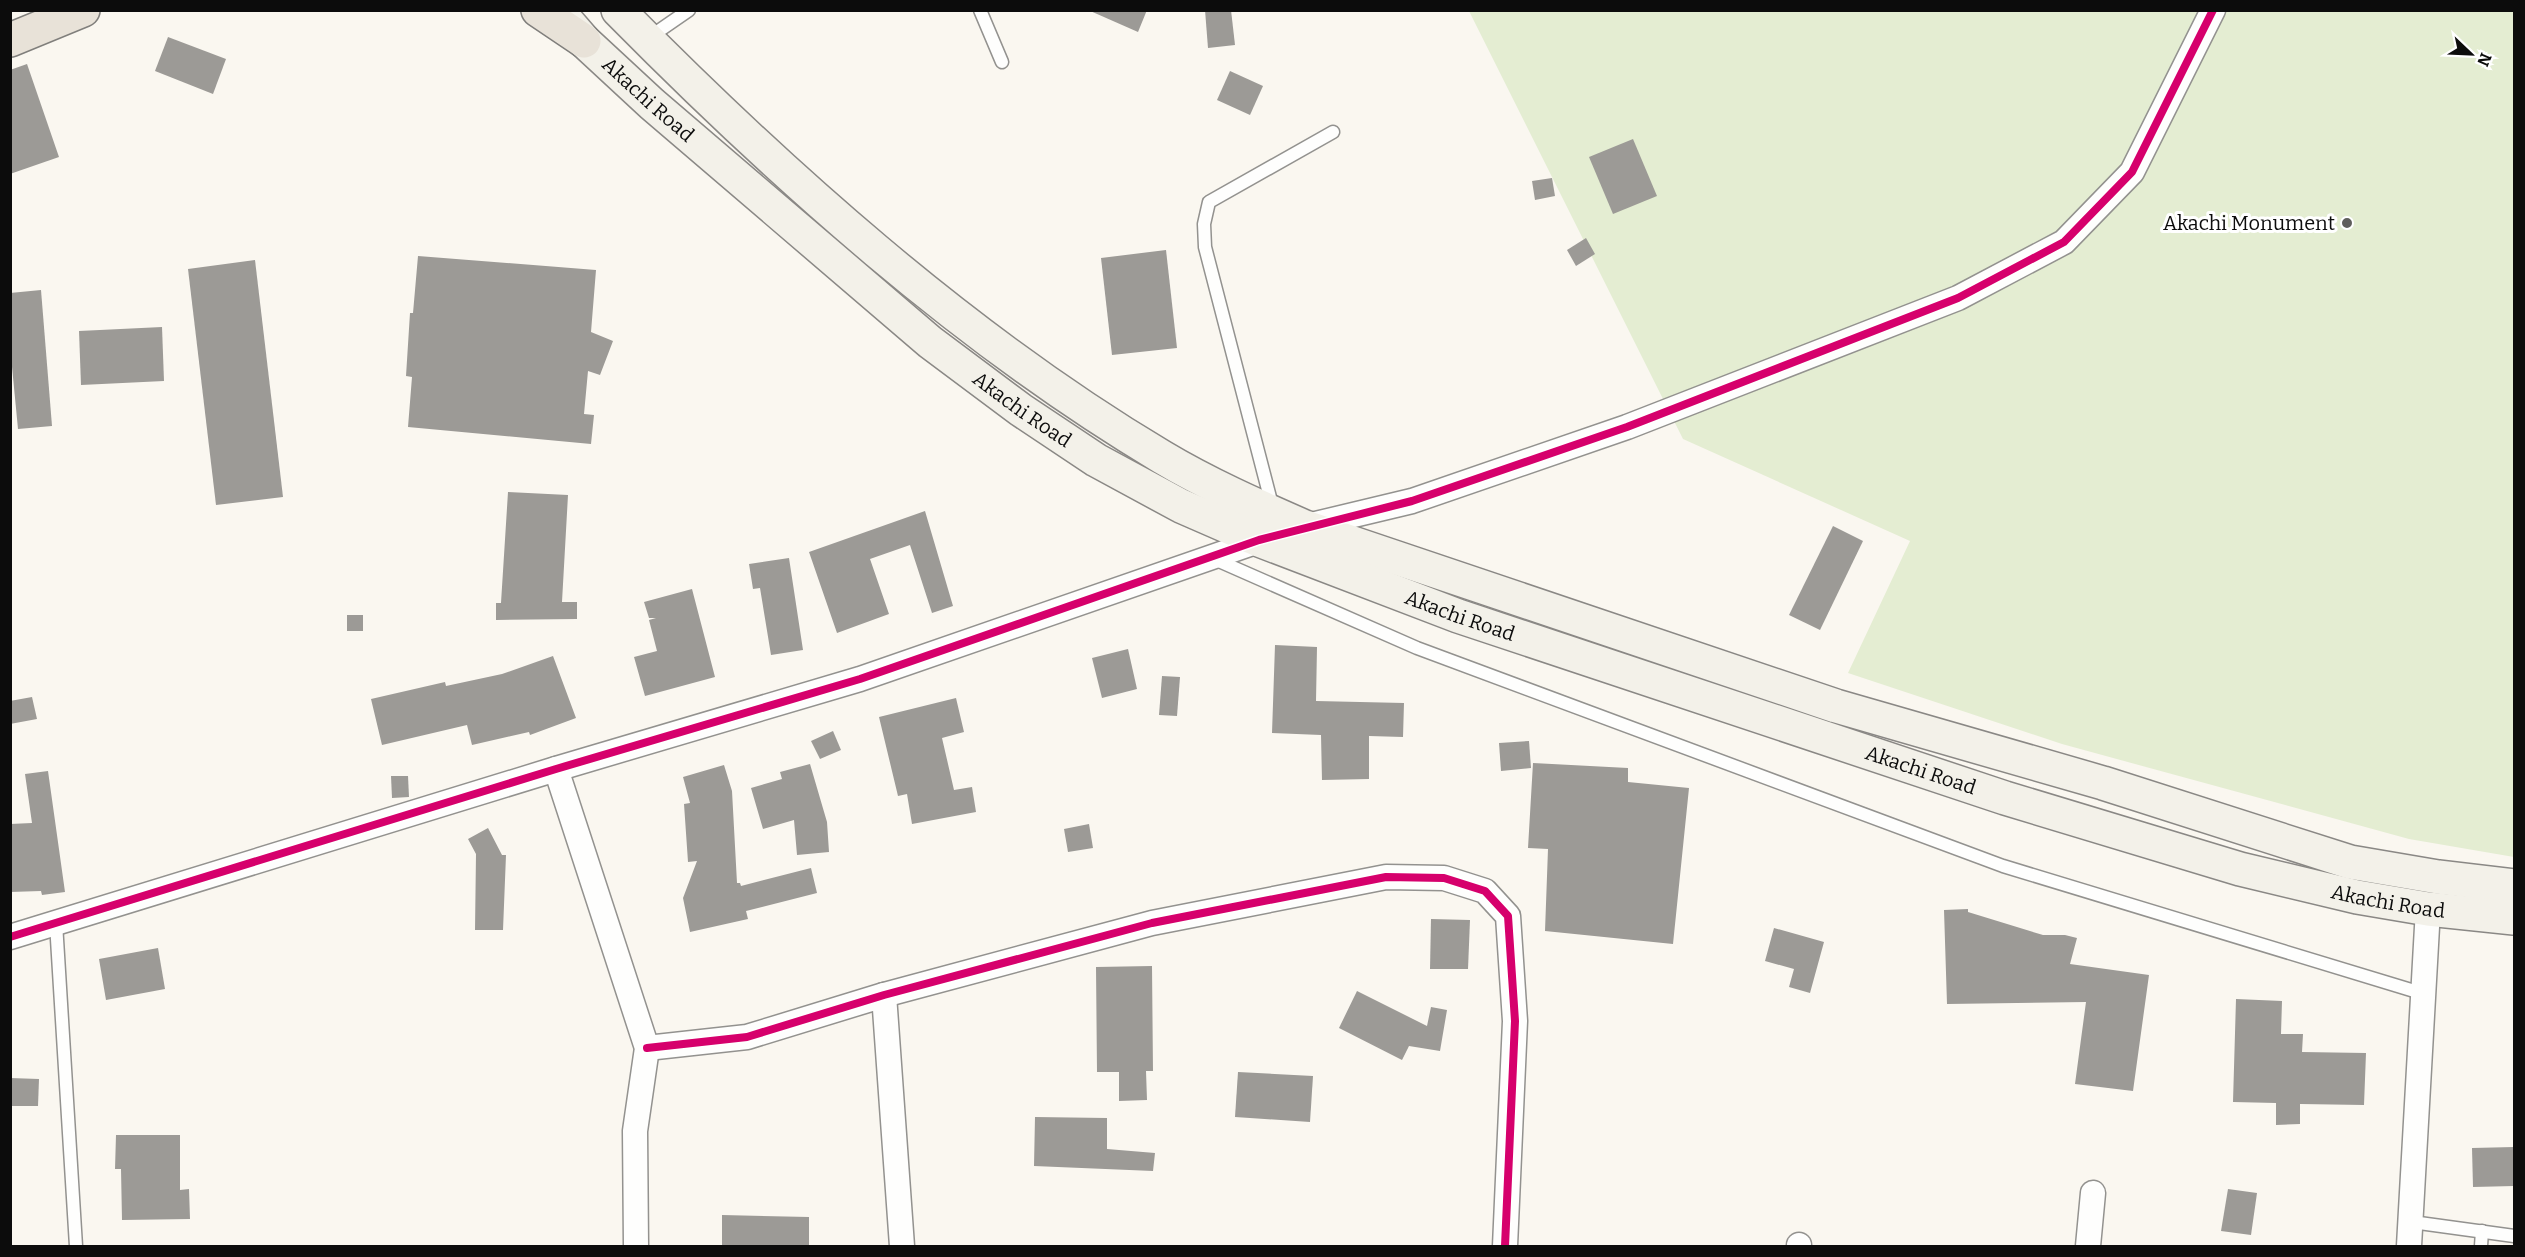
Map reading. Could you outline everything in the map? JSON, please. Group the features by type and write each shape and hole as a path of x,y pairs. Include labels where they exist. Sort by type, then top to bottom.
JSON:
{"highway":[{"path":"10,40 82,10"},
{"path":"538,10 584,41"}],"main road":[{"name":"Akachi Road","path":"558,10 584,41 652,104 930,342 1012,403 1096,460 1181,506 1267,527 1305,527 1836,706 2103,783 2350,862 2438,877 2514,886"},
{"name":"Akachi Road","path":"618,10 711,104 836,215 945,306 1066,396 1267,527 1468,620 2004,798 2240,869 2357,897 2428,909 2514,918"}],"street":[{"path":"1305,527 1412,501 1628,427 1958,298 2064,243 2132,172 2213,10"},
{"path":"10,937 556,769 860,679 1212,558 1267,527"},
{"path":"556,769 647,1048 635,1131 636,1246"},
{"path":"647,1048 747,1037 884,995 1152,923 1386,877 1444,878 1485,891 1508,916 1515,1021 1505,1246"},
{"path":"2409,1246 2419,1101 2421,993 2428,909"},
{"path":"884,995 902,1246"},
{"path":"2088,1246 2093,1193"}],"lane":[{"path":"646,39 689,10"},
{"path":"980,10 1002,62"},
{"path":"1267,527 1205,247 1204,224 1209,202 1334,132"},
{"path":"1212,558 1417,648 2003,866 2421,993"},
{"path":"56,923 76,1246"},
{"path":"2412,1222 2514,1236"},
{"path":"2481,1246 2482,1231"}],"green space":[{"path":"1469,11 2514,11 2514,857 2409,839 2062,744 1848,673 1910,541 1683,439"}],"building":[{"path":"1088,10 1147,10 1138,32"},
{"path":"1205,10 1231,10 1235,45 1208,48"},
{"path":"168,37 226,59 213,94 155,71"},
{"path":"27,64 59,157 10,174 10,70"},
{"path":"1230,71 1263,86 1250,115 1217,100"},
{"path":"1633,139 1657,196 1613,214 1589,157"},
{"path":"1552,178 1555,196 1535,200 1532,181"},
{"path":"1586,238 1595,254 1576,266 1567,250"},
{"path":"1166,250 1177,348 1112,355 1101,258"},
{"path":"418,256 596,270 591,332 613,341 600,375 588,371 584,414 594,415 591,444 408,427 412,377 406,376 410,313 413,313"},
{"path":"255,260 283,497 216,505 188,269"},
{"path":"41,290 52,426 18,429 10,346 10,293"},
{"path":"162,327 164,381 81,385 79,331"},
{"path":"508,492 568,495 562,602 577,602 577,619 496,620 496,603 501,603"},
{"path":"925,511 953,606 932,613 910,545 870,559 889,614 837,633 809,552"},
{"path":"1833,526 1863,541 1820,630 1789,615"},
{"path":"789,558 803,650 771,655 760,588 753,589 749,564"},
{"path":"692,589 715,677 645,696 634,657 657,651 649,620 656,618 649,618 644,602"},
{"path":"347,615 363,615 363,631 347,631"},
{"path":"1275,645 1317,647 1316,701 1404,703 1403,737 1369,736 1369,779 1322,780 1321,735 1272,733"},
{"path":"1128,649 1137,689 1102,698 1092,658"},
{"path":"553,656 576,718 530,735 529,732 472,745 467,725 382,745 371,699 445,682 446,686 502,674"},
{"path":"1162,676 1180,677 1177,716 1159,715"},
{"path":"32,697 37,719 10,724 10,701"},
{"path":"956,698 964,732 942,738 954,790 972,787 976,812 912,824 907,794 898,796 879,717"},
{"path":"833,731 841,750 820,759 811,741"},
{"path":"1529,741 1531,768 1501,771 1499,743"},
{"path":"1533,763 1628,768 1628,782 1689,788 1673,944 1545,931 1548,849 1528,848"},
{"path":"810,764 827,822 829,852 797,855 794,820 763,829 751,788 782,779 780,772"},
{"path":"724,765 732,791 737,883 741,886 811,868 817,893 746,911 748,919 690,932 683,898 697,861 688,862 684,804 690,803 683,777"},
{"path":"48,771 65,892 42,895 41,891 10,892 10,824 32,823 25,774"},
{"path":"391,776 408,776 409,797 392,798"},
{"path":"1089,824 1093,848 1068,852 1064,829"},
{"path":"488,828 502,855 506,855 503,930 475,930 476,854 468,839"},
{"path":"1968,909 1968,912 2043,935 2065,935 2077,938 2070,964 2149,975 2133,1091 2075,1084 2086,1002 1947,1004 1944,910"},
{"path":"1431,919 1470,920 1468,969 1430,969"},
{"path":"1774,928 1824,942 1810,993 1789,987 1794,969 1765,961"},
{"path":"158,948 165,989 106,1000 99,959"},
{"path":"1152,966 1153,1071 1146,1071 1147,1100 1119,1101 1119,1072 1097,1072 1096,967"},
{"path":"1357,991 1427,1026 1431,1007 1447,1010 1440,1051 1409,1046 1402,1060 1339,1028"},
{"path":"2236,999 2282,1001 2281,1034 2303,1034 2302,1052 2366,1053 2364,1105 2300,1104 2300,1124 2276,1125 2276,1103 2233,1102"},
{"path":"1238,1072 1313,1076 1310,1122 1235,1117"},
{"path":"10,1078 39,1079 38,1106 10,1106"},
{"path":"1035,1117 1107,1118 1107,1149 1155,1153 1153,1171 1034,1166"},
{"path":"116,1135 180,1135 180,1190 189,1189 190,1219 122,1220 121,1169 115,1169"},
{"path":"2514,1147 2514,1186 2473,1187 2472,1148"},
{"path":"2228,1189 2257,1193 2251,1235 2221,1231"},
{"path":"722,1215 809,1217 809,1246 722,1246"}],"cycle path":[{"path":"10,937 556,769 860,679 1259,540 1412,501 1627,427 1958,298 2064,242 2132,172 2213,10"},
{"path":"647,1048 747,1037 884,995 1152,923 1386,877 1444,878 1485,891 1508,916 1515,1021 1505,1246"}],"place":[{"name":"Akachi Monument","path":"2347,223"}]}
